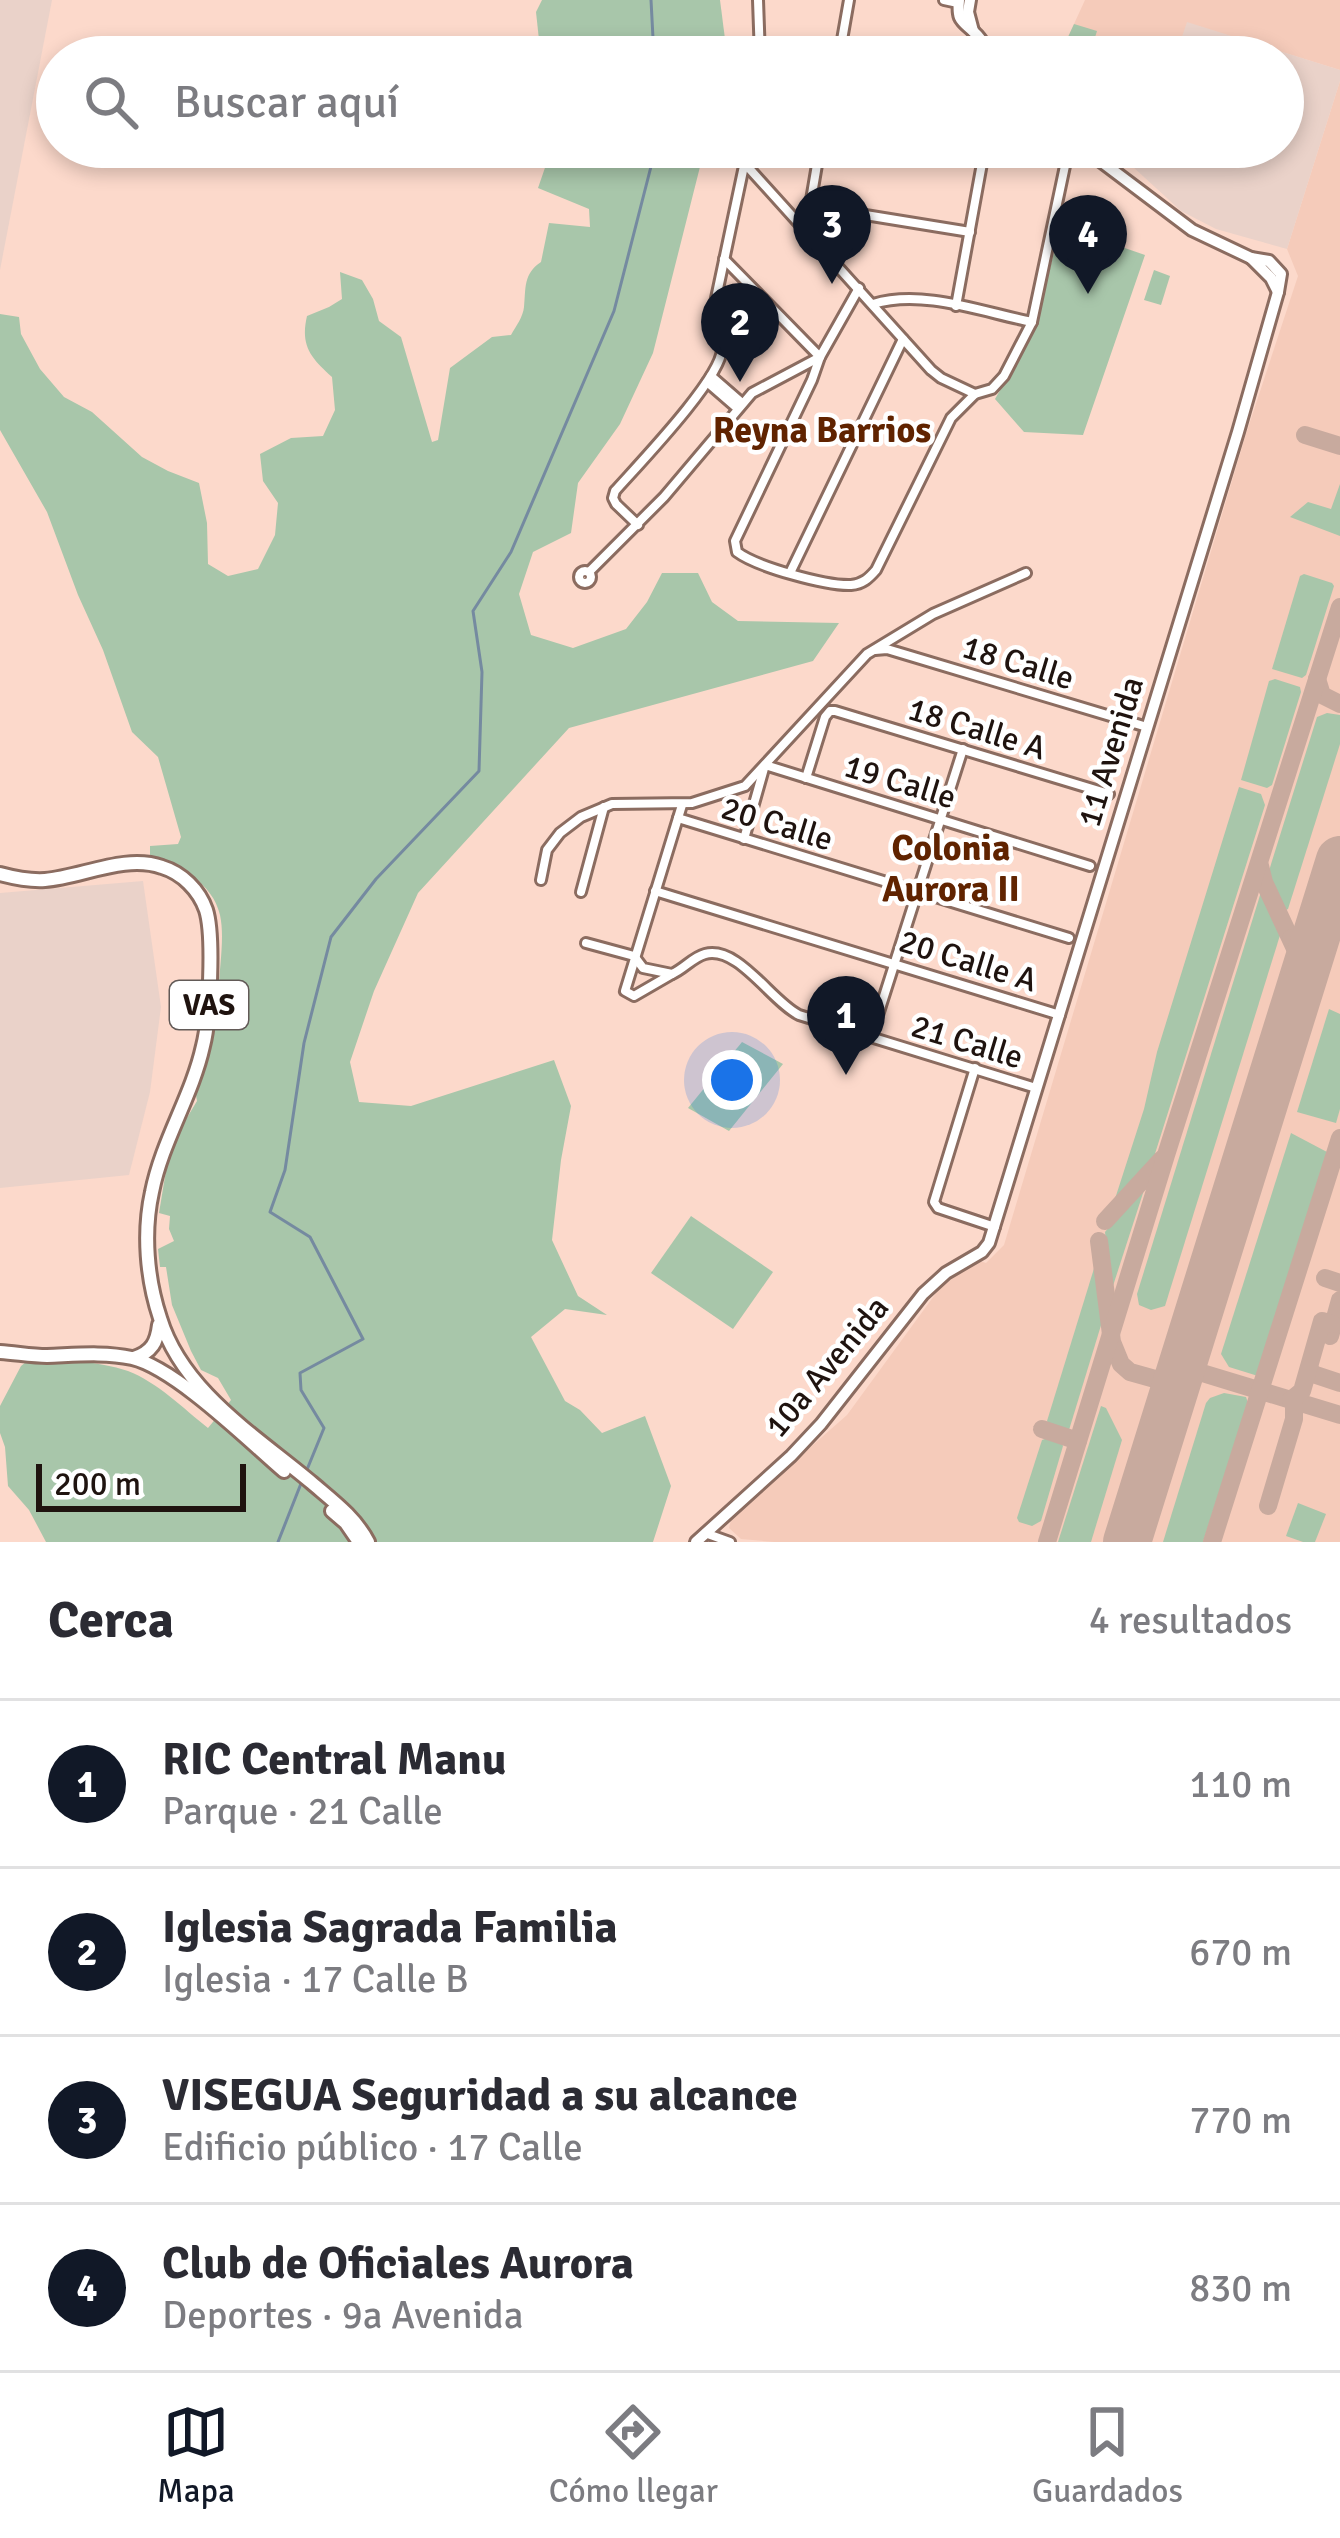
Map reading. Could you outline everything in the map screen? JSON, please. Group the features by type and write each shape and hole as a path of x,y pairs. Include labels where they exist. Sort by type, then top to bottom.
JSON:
{"highway":[{"name":"VAS","path":"0,874 41,880 124,864 158,865 195,889 205,907 209,987 203,1050 150,1198 148,1257 159,1317 186,1370 214,1407 336,1514 358,1542"},
{"path":"133,1358 154,1344 159,1317"},
{"name":"VAS","path":"0,1348 51,1356 133,1358 159,1369 350,1515 368,1542"}],"main road":[{"path":"962,1 977,36"},
{"name":"11 Avenida","path":"995,1226 1281,279 1278,268 1269,261 1251,258 1192,230 1110,168"},
{"name":"10a Avenida","path":"700,1538 806,1440 923,1294 982,1252 995,1226"}],"street":[{"path":"758,0 759,36"},
{"path":"843,36 849,0"},
{"path":"944,0 962,1"},
{"path":"638,525 616,505 615,491 709,379 722,356 714,314 745,168"},
{"path":"750,168 932,370 972,396"},
{"path":"801,224 810,206 816,168"},
{"path":"956,306 981,168"},
{"path":"860,288 820,357 736,535 735,547 758,565 850,585 865,581 876,570 951,418 972,396 992,389 1004,376 1032,322 1065,168"},
{"path":"810,206 970,232"},
{"path":"724,259 820,357"},
{"path":"873,304 900,298 1032,322"},
{"path":"790,573 903,339"},
{"path":"589,572 638,525 740,405 771,381 820,357"},
{"path":"709,379 740,405"},
{"path":"541,880 548,850 569,824 604,805 682,805 735,791 754,778 874,650 933,614 1027,573"},
{"name":"18 Calle","path":"874,650 1148,727"},
{"name":"18 Calle A","path":"806,778 830,711 1109,794"},
{"path":"872,1037 963,749"},
{"path":"744,839 765,764"},
{"name":"19 Calle","path":"765,764 1090,866"},
{"path":"581,892 604,805"},
{"path":"672,974 641,994 625,991 682,805"},
{"name":"20 Calle","path":"678,818 1069,938"},
{"name":"20 Calle A","path":"655,891 1060,1015"},
{"path":"586,943 634,956 643,968 672,974"},
{"name":"21 Calle","path":"672,974 706,953 723,956 741,965 791,1012 1037,1089"},
{"path":"974,1069 934,1202 938,1208 995,1226"},
{"path":"700,1538 730,1542"}],"shaded area":[{"path":"0,0 52,0 45,36 36,36 36,83 0,270"},
{"path":"1085,0 1340,0 1340,70 1304,59 1304,36 1230,36 1188,23 1183,36 1068,36"},
{"path":"1187,22 1232,36 1182,36"},
{"path":"1304,59 1340,70 1287,249 1216,229 1181,211 1134,168 1304,168"},
{"path":"1340,81 1340,1542 741,1539 729,1528 732,1516 847,1415 939,1289 977,1260 986,1263 1004,1245 1246,434 1298,276 1287,249"},
{"path":"143,881 161,1007 150,1092 129,1175 0,1188 0,893"}],"green space":[{"path":"542,0 720,0 725,36 539,36 536,12"},
{"path":"1074,24 1097,31 1095,36 1068,36"},
{"path":"545,168 700,168 653,353 620,424 578,483 571,533 533,552 519,594 531,635 573,648 626,629 662,573 698,573 712,602 738,621 839,623 813,661 569,728 418,893 374,991 350,1062 359,1102 411,1106 554,1060 571,1106 552,1240 578,1296 607,1315 565,1309 531,1337 565,1401 602,1433 645,1416 671,1486 653,1542 46,1542 29,1510 8,1486 0,1433 0,1406 21,1366 31,1358 128,1371 160,1389 208,1428 231,1400 218,1378 201,1370 191,1351 172,1305 158,1249 174,1241 170,1216 159,1213 170,1146 197,1101 195,1090 210,1045 222,933 216,904 202,884 150,856 150,846 178,844 181,837 158,757 132,732 47,512 0,430 0,314 19,317 21,334 40,369 64,397 92,412 142,457 199,483 208,564 228,576 258,569 275,535 278,503 263,481 260,454 291,438 323,436 335,410 332,377 306,343 307,316 342,299 340,272 362,280 379,321 401,337 432,442 438,440 450,368 492,337 511,335 523,311 528,277 541,262 549,223 590,227 589,209 538,188"},
{"path":"1061,226 1145,255 1083,435 1024,432 995,399 1033,333"},
{"path":"1154,270 1170,276 1161,305 1144,300"},
{"path":"1340,484 1340,536 1290,517 1308,502 1331,509"},
{"path":"1304,574 1334,586 1302,678 1272,669"},
{"path":"1269,681 1300,687 1301,692 1272,785 1267,788 1241,780"},
{"path":"1340,715 1340,744 1286,910 1268,874 1317,717"},
{"path":"1239,787 1261,794 1265,805 1153,1160 1113,1205 1157,1052"},
{"path":"1261,892 1281,932 1165,1306 1151,1310 1139,1305 1137,1294"},
{"path":"1329,1009 1340,1014 1336,1123 1297,1112"},
{"path":"742,1042 783,1064 729,1131 688,1108"},
{"path":"1291,1133 1327,1152 1258,1376 1229,1367 1221,1354"},
{"path":"1141,1187 1144,1190 1111,1292 1105,1232"},
{"path":"691,1216 773,1272 733,1329 651,1273"},
{"path":"1096,1262 1102,1322 1066,1432 1050,1427 1047,1421"},
{"path":"1224,1393 1246,1397 1248,1403 1203,1542 1163,1542 1206,1403"},
{"path":"1101,1406 1122,1440 1091,1542 1058,1542"},
{"path":"1042,1440 1063,1446 1041,1521 1032,1526 1017,1518"},
{"path":"1298,1503 1326,1514 1315,1542 1286,1536"}],"waterway":[{"path":"651,0 653,36"},
{"path":"306,1472 324,1428 301,1390 300,1373 363,1339 310,1237 270,1212 285,1170 304,1043 331,937 376,879 479,771 482,672 473,611 511,552 614,311 651,168"},
{"path":"278,1542 302,1481"}],"taxiway":[{"path":"1305,435 1340,446"},
{"path":"1047,1542 1340,607"},
{"path":"1317,679 1322,695 1340,704"},
{"path":"1260,866 1305,970"},
{"path":"1328,897 1340,879"},
{"path":"1291,938 1301,943 1315,940"},
{"path":"1212,1542 1340,1138"},
{"path":"1105,1221 1162,1159"},
{"path":"1099,1241 1112,1342 1121,1364 1130,1372 1155,1379 1199,1372"},
{"path":"1325,1278 1340,1283"},
{"path":"1330,1336 1340,1300"},
{"path":"1268,1506 1294,1419 1291,1400 1302,1391 1322,1321 1333,1324"},
{"path":"1184,1358 1199,1372 1340,1415"},
{"path":"1309,1368 1313,1374 1340,1383"},
{"path":"1042,1429 1078,1441"}],"runway":[{"path":"1127,1542 1340,860"}],"place":[{"name":"VISEGUA Seguridad a su alcance","path":"832,284"},
{"name":"Club de Oficiales Aurora","path":"1088,294"},
{"name":"Iglesia Sagrada Familia","path":"740,382"},
{"name":"RIC Central Manu","path":"846,1075"}],"district":[{"name":"Reyna Barrios","path":"822,430"},
{"name":"Colonia Aurora II","path":"951,868"}]}
